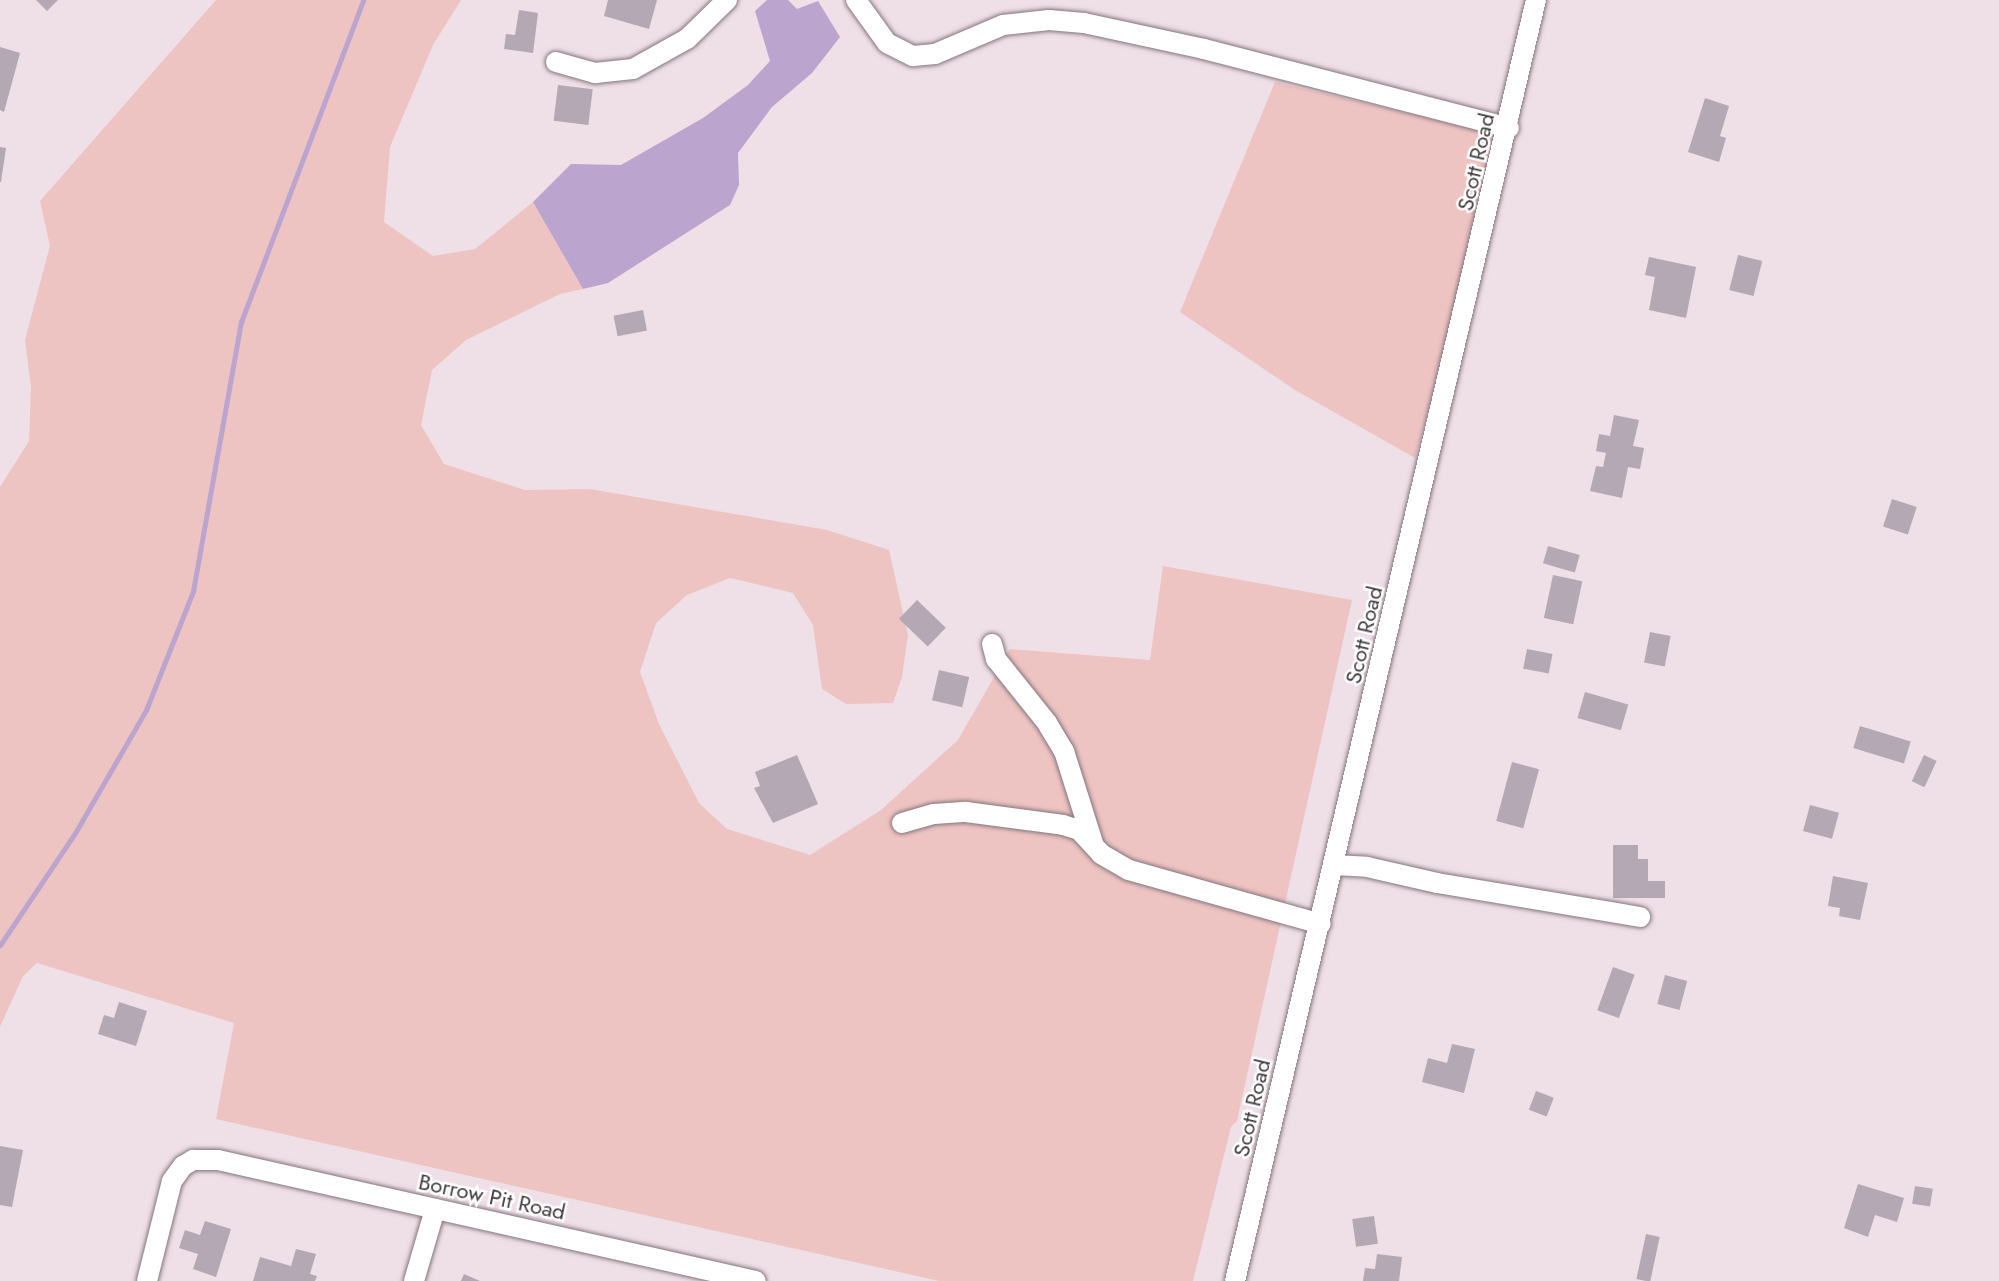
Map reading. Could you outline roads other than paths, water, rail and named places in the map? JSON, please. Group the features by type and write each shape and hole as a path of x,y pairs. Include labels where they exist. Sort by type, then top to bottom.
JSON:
{"street":[{"path":"556,62 595,73 633,69 687,39 727,0"},
{"path":"855,0 887,43 913,56 935,54 1003,25 1049,20 1084,23 1204,49 1509,128"},
{"name":"Scott Road","path":"1235,1281 1509,128 1536,0"},
{"path":"992,644 996,659 1047,723 1064,751 1093,843"},
{"path":"902,823 934,814 966,812 1064,825 1079,830 1101,854 1129,870 1320,924"},
{"path":"1334,865 1367,867 1448,885 1640,917"},
{"name":"Borrow Pit Road","path":"147,1281 175,1176 193,1160 218,1160 756,1281"},
{"path":"414,1281 435,1209"}],"waterway":[{"path":"0,945 75,833 146,710 193,591 241,322 363,0"}]}
